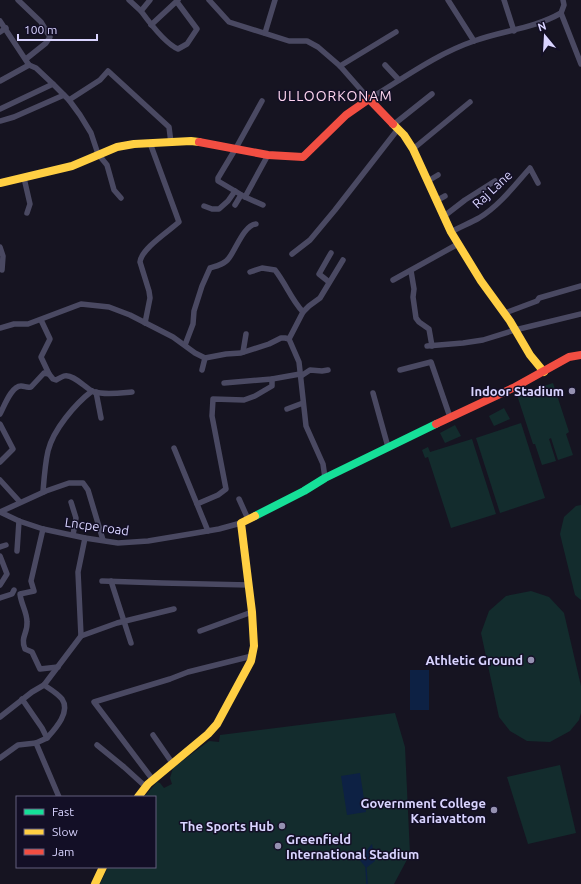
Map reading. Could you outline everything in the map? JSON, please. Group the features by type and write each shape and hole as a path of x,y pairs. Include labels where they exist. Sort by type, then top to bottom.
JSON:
{"street":[{"path":"0,81 28,62 50,38 41,22 18,0"},
{"path":"129,0 141,11 151,25 176,49 187,44 197,29 177,1 151,25"},
{"path":"141,11 150,0"},
{"path":"209,0 229,22 289,41 306,41 318,47 340,66 384,116 404,135 428,181 450,232 481,281 505,313 530,355 544,372"},
{"path":"265,33 275,0"},
{"path":"448,0 474,41"},
{"path":"504,0 514,31"},
{"path":"0,183 72,166 117,147 134,144 191,142 236,148 268,156 303,157 346,115 435,58 474,41 514,31 550,19 561,13 564,5 563,0"},
{"path":"561,13 580,57 581,64"},
{"path":"0,20 28,62 69,100 91,133 98,154 106,165 114,190 121,198"},
{"path":"0,32 6,28"},
{"path":"340,66 396,32"},
{"path":"385,65 400,80"},
{"path":"69,100 100,80 108,71 169,127 171,143"},
{"path":"0,109 53,84"},
{"path":"292,254 310,240 315,234 395,127 432,94"},
{"path":"0,121 14,117 64,95"},
{"path":"262,101 218,178 218,181 243,196 263,205"},
{"path":"412,148 470,102"},
{"path":"145,323 150,298 140,258 153,244 179,222 150,143"},
{"path":"235,205 243,196 268,156"},
{"name":"Raj Lane","path":"450,232 479,217 490,209 530,168 538,183"},
{"path":"428,181 438,175"},
{"path":"24,178 30,204 27,213"},
{"path":"443,217 465,200 495,181"},
{"path":"204,206 219,209 228,201 235,191"},
{"path":"436,201 445,196"},
{"path":"185,345 193,324 194,310 210,268 218,266 229,258 246,231 256,224"},
{"path":"394,280 458,244"},
{"path":"0,247 2,256 2,270"},
{"path":"329,282 319,274 331,253"},
{"path":"289,340 303,312 308,306 320,298 343,260"},
{"path":"250,272 262,268 276,270 293,299 303,312"},
{"path":"411,271 414,289 412,297 416,318 429,329 430,346 483,340 515,330 581,314"},
{"path":"505,313 537,301 539,298 581,286"},
{"path":"0,328 14,324 28,324 81,304 109,307 173,337 201,357 205,358 243,352 281,338 285,338 289,340 299,362 306,426 323,464 326,478"},
{"path":"41,320 50,339 41,357 53,379 56,380 64,375 68,376 94,392 132,392"},
{"path":"243,352 246,334"},
{"path":"244,521 388,446 544,372 569,357 581,356"},
{"path":"202,370 205,358"},
{"path":"400,370 431,362 450,417"},
{"path":"224,383 300,375 310,370 328,370"},
{"path":"0,414 11,392 20,386 28,388 40,375 44,373 49,374"},
{"path":"197,504 218,495 226,489 212,416 213,399 244,400 250,398 272,386 272,378"},
{"path":"94,392 101,418"},
{"path":"43,492 48,450 58,431 77,404 94,392"},
{"path":"373,393 388,446"},
{"path":"287,410 303,403"},
{"path":"0,424 13,448 0,462"},
{"path":"174,448 208,531"},
{"path":"0,480 20,502"},
{"path":"0,512 43,492 69,483 83,483 88,490 103,540"},
{"path":"139,796 153,780 208,734 217,724 251,661 254,646 252,612 244,521 239,499"},
{"path":"72,502 76,518 73,535"},
{"name":"Lncpe road","path":"0,512 19,521 43,529 118,543 131,543 208,531 244,521"},
{"path":"17,551 19,521"},
{"path":"43,529 31,581 34,591 20,594 20,602 28,622 22,643 25,650 32,652 40,669 58,667"},
{"path":"82,636 78,572 85,538"},
{"path":"0,556 7,574 0,585"},
{"path":"102,581 162,584 249,585"},
{"path":"111,581 131,643"},
{"path":"0,598 12,594 14,590"},
{"path":"1,715 44,685 82,636 125,621 174,609"},
{"path":"200,631 252,612"},
{"path":"153,780 94,702 188,672 252,656"},
{"path":"0,758 18,745 36,743 47,738 62,721 64,707 62,700 44,685"},
{"path":"22,699 47,738"},
{"path":"153,736 173,764"},
{"path":"36,743 59,796"},
{"path":"97,745 146,787"},
{"path":"95,884 103,868"}],"green space":[{"path":"553,383 569,432 566,434 573,455 558,460 551,438 549,439 556,461 542,465 535,444 533,444 517,395"},
{"path":"504,408 510,419 494,426 489,416"},
{"path":"521,423 545,498 500,513 476,438"},
{"path":"455,425 461,436 445,443 440,433"},
{"path":"472,439 496,514 451,528 428,457 425,458 422,450 428,447 430,452"},
{"path":"581,505 581,600 575,595 560,534 564,517 576,506"},
{"name":"Athletic Ground","path":"531,591 549,597 564,613 581,686 581,713 579,720 570,731 550,742 527,741 510,731 499,717 481,633 489,611 506,596"},
{"name":"The Sports Hub","path":"395,713 405,747 410,854 394,884 100,884 108,868 156,868 156,796 145,796 157,782 164,788 172,784 170,778 173,768 209,741 219,742 220,735"},
{"path":"560,765 576,833 528,844 507,777"}],"water":[{"path":"410,670 429,670 429,710 410,710"},
{"path":"360,773 366,812 347,815 341,776"},
{"path":"372,844 375,861 366,868 359,859"}],"waterway":[{"path":"366,868 367,884"}],"traffic: fast":[{"path":"255,516 304,491 325,478 436,424"}],"traffic: slow":[{"path":"393,124 404,135 413,149 451,232 481,281 510,321 530,355 544,372"},
{"path":"0,183 72,166 117,147 134,144 191,141 199,142"},
{"path":"139,796 148,784 208,734 217,724 251,661 254,646 252,612 241,523 255,516"},
{"path":"95,884 103,868"}],"traffic: jam":[{"path":"199,142 268,155 303,157 346,115 369,99 393,124"},
{"path":"436,424 515,387 569,357 581,355"}],"place":[{"name":"Indoor Stadium","path":"572,391"},
{"name":"Athletic Ground","path":"531,660"},
{"name":"Government College Kariavattom","path":"494,810"},
{"name":"The Sports Hub","path":"282,826"},
{"name":"Greenfield International Stadium","path":"278,846"}],"district":[{"name":"ULLOORKONAM","path":"335,96"}]}
